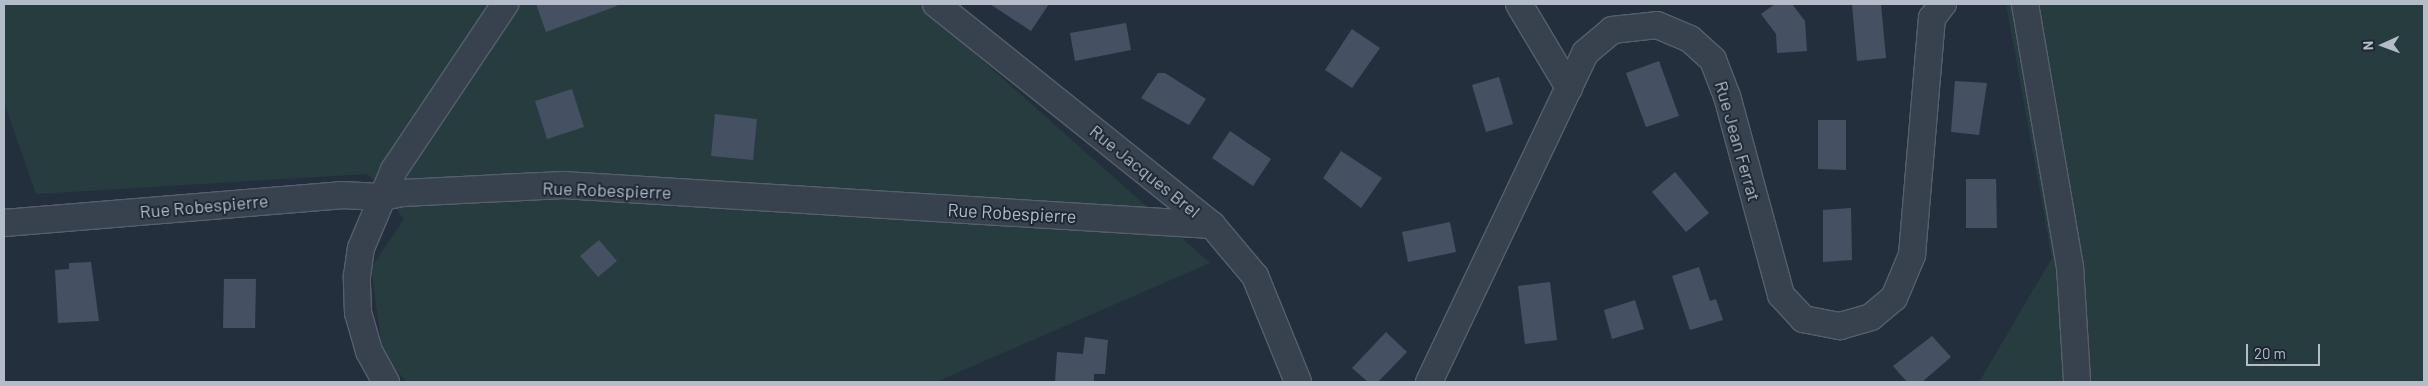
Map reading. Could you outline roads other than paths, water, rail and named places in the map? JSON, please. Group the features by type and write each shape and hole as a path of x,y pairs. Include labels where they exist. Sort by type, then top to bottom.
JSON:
{"street":[{"path":"386,382 369,352 358,313 357,276 361,248 394,170 505,4"},
{"name":"Rue Jacques Brel","path":"936,4 1212,225 1255,276 1298,382"},
{"path":"1518,4 1569,88"},
{"name":"Rue Jean Ferrat","path":"1429,382 1585,53 1612,30 1657,25 1690,39 1713,60 1727,96 1781,295 1803,319 1840,326 1871,317 1894,298 1912,255 1932,18 1943,4"},
{"path":"2025,4 2070,266 2076,382"},
{"name":"Rue Robespierre","path":"4,223 341,195 382,196 403,193 563,185 1212,225"}]}
